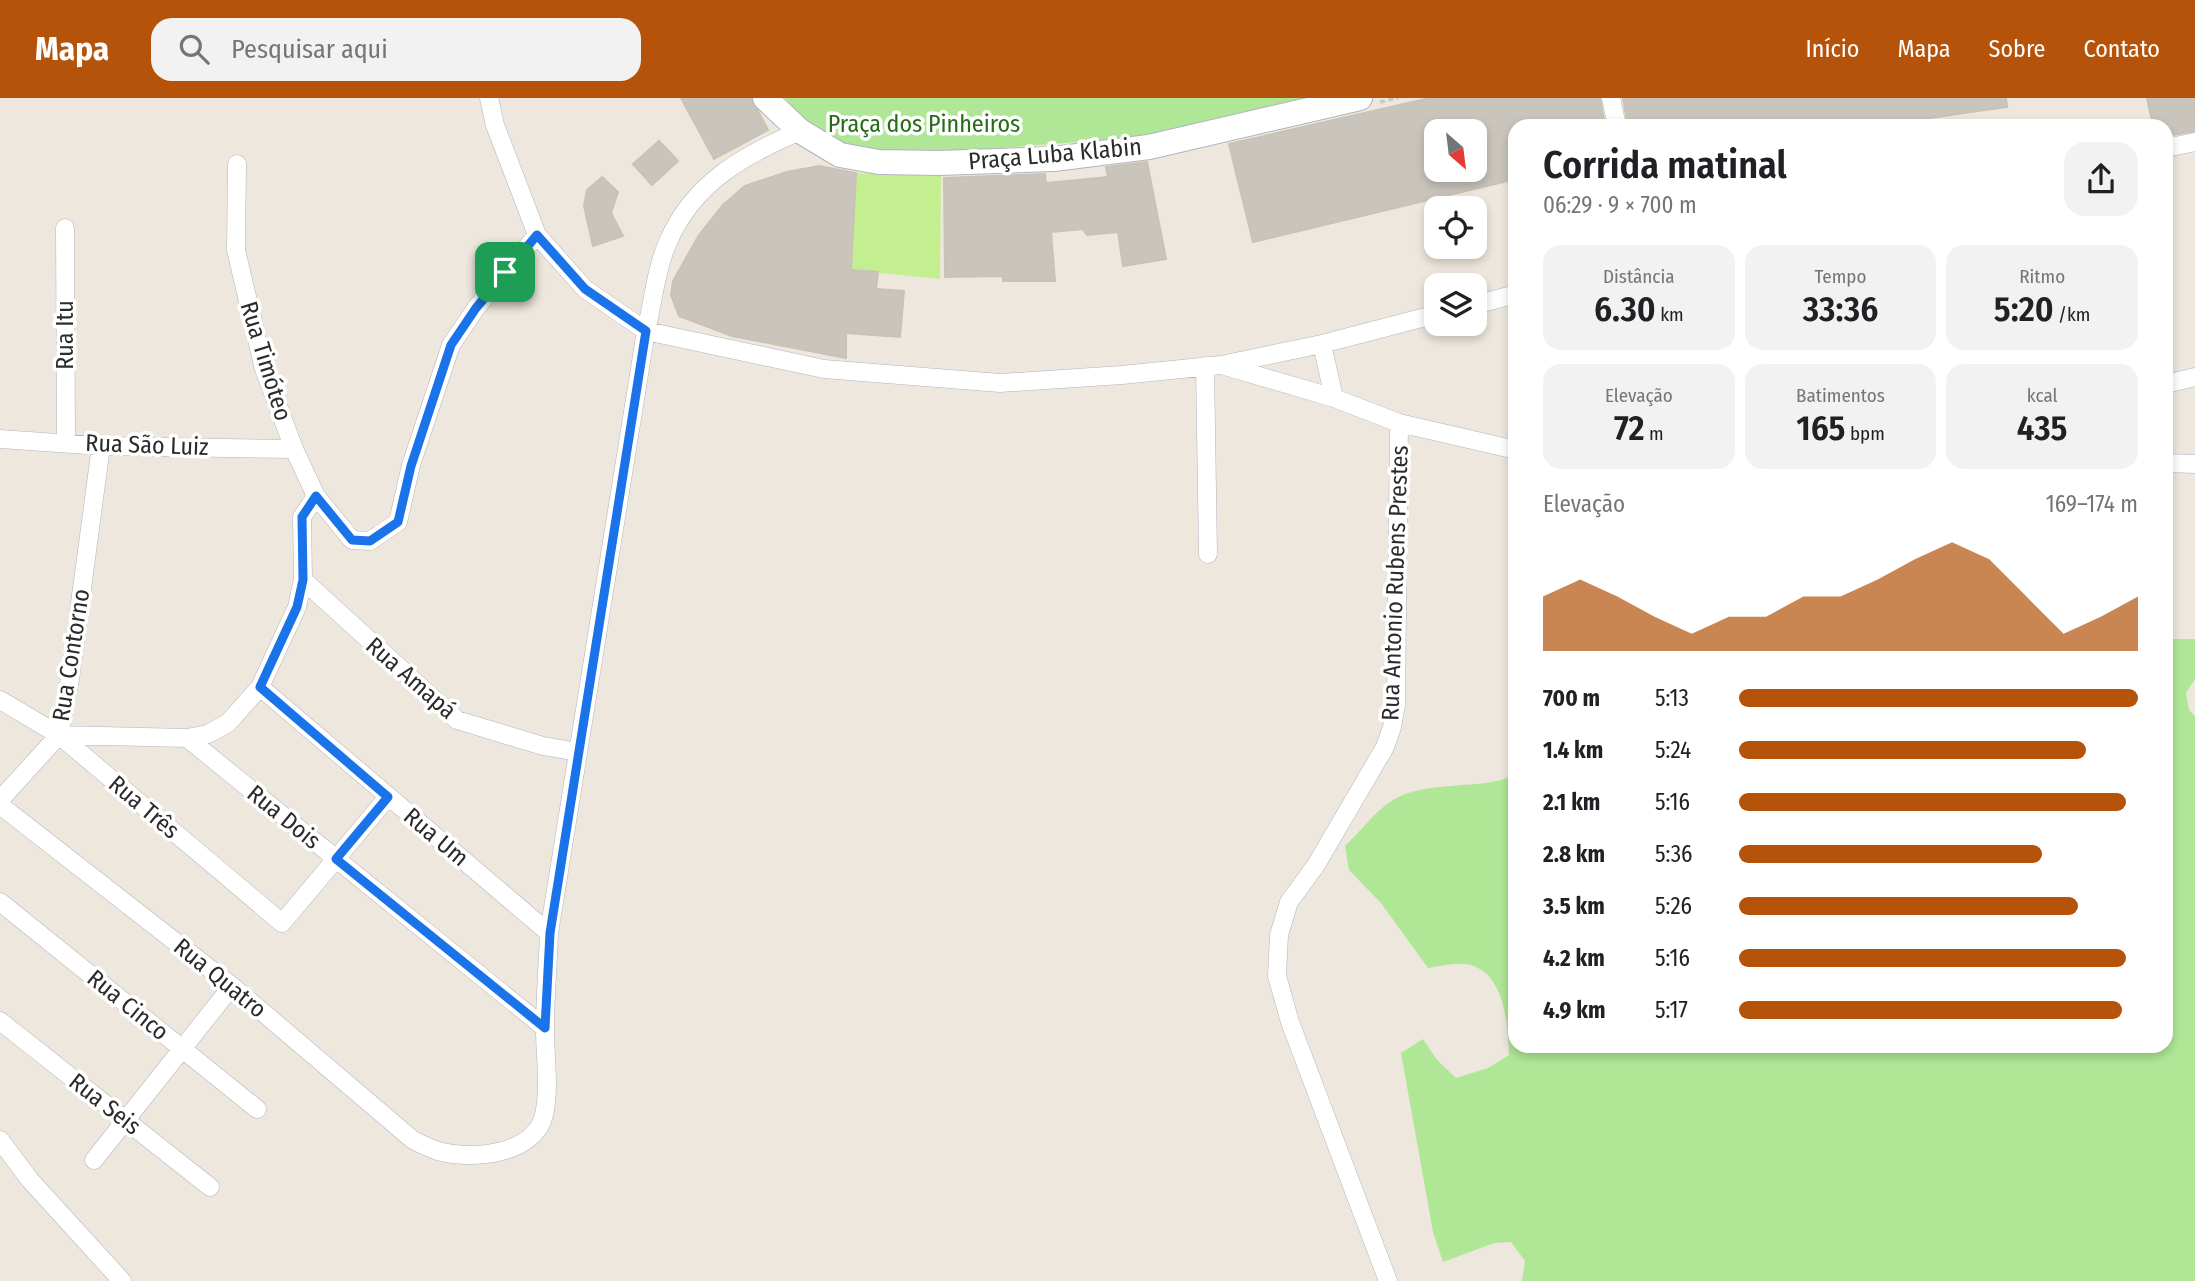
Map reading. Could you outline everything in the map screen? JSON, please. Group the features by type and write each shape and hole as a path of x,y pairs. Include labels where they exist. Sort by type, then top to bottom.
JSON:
{"main road":[{"name":"Praça Luba Klabin","path":"765,98 800,131 840,155 879,162 939,163 1054,159 1149,147 1360,98"}],"street":[{"path":"489,98 495,125 537,235 585,289 646,331 824,369 1000,383 1213,366 1322,344 1424,317"},
{"path":"1611,98 1616,119"},
{"path":"545,1028 550,933 578,752 646,331 667,244 683,212 706,185 735,163 800,131"},
{"path":"2173,147 2195,142"},
{"name":"Rua Timóteo","path":"237,164 236,250 264,369 294,449 316,496 352,540 370,541 398,522 411,466 451,345 476,308 537,235"},
{"name":"Rua Itu","path":"65,228 65,442"},
{"path":"1487,302 1508,296"},
{"path":"1322,344 1334,398"},
{"path":"1213,366 1334,398 1399,423 1508,448"},
{"path":"1208,554 1213,366"},
{"path":"2173,382 2195,377"},
{"name":"Rua Antonio Rubens Prestes","path":"1388,1281 1290,1022 1277,976 1279,935 1289,902 1323,853 1385,747 1392,727 1396,705 1399,423"},
{"name":"Rua São Luiz","path":"0,439 101,446 294,449"},
{"name":"Rua Contorno","path":"101,446 59,735 187,738 208,734 228,723 260,687 297,607 303,580 302,517 316,496"},
{"path":"2173,463 2195,464"},
{"name":"Rua Amapá","path":"303,580 457,720 543,746 578,752"},
{"name":"Rua Um","path":"260,687 550,933"},
{"name":"Rua Três","path":"0,701 59,735 282,923 336,859"},
{"path":"0,802 59,735"},
{"name":"Rua Dois","path":"187,738 545,1028"},
{"path":"336,859 388,797"},
{"name":"Rua Quatro","path":"0,802 232,986 404,1133 439,1151 484,1155 508,1151 533,1135 544,1117 545,1028"},
{"name":"Rua Cinco","path":"0,902 257,1109"},
{"path":"94,1160 232,986"},
{"name":"Rua Seis","path":"0,1021 210,1187"},
{"path":"0,1140 30,1180 122,1281"}],"green space":[{"name":"Praça dos Pinheiros","path":"785,98 1320,98 1145,137 948,152 869,151 839,147 807,124"},
{"path":"856,173 941,176 940,279 851,270"},
{"path":"2173,639 2195,639 2195,679 2186,693 2189,710 2195,716 2195,1281 1522,1281 1525,1261 1511,1242 1494,1243 1443,1262 1433,1232 1401,1053 1423,1039 1437,1060 1456,1078 1488,1068 1509,1055 2173,1053"},
{"path":"1508,777 1508,1032 1503,1006 1494,983 1486,974 1471,965 1452,964 1428,968 1381,903 1349,870 1345,846 1380,810 1407,794 1422,789"}],"building":[{"path":"681,98 751,98 768,130 714,159"},
{"path":"1430,98 1600,98 1604,119 1508,119 1508,181 1445,196 1424,196 1424,201 1253,242 1229,144"},
{"path":"1623,98 2006,98 2007,107 1923,119 1627,119"},
{"path":"2147,98 2195,98 2195,131 2173,135 2173,119 2152,119"},
{"path":"659,141 678,161 652,185 633,164"},
{"path":"1147,162 1166,259 1123,266 1118,232 1087,235 1083,229 1051,232 1055,281 1003,281 1003,276 945,277 944,178 1045,174 1046,183 1108,177 1106,167"},
{"path":"819,166 856,173 851,270 878,272 876,289 904,291 900,337 846,333 846,358 732,336 679,316 671,295 673,281 699,235 723,205 745,186 787,172"},
{"path":"602,177 618,192 611,213 623,236 593,246 584,206 587,190"}],"route":[{"path":"537,235 585,289 646,331 550,933 545,1028 336,859 388,797 260,687 297,607 303,580 304,561 300,530 302,517 316,496 352,540 370,541 398,522 411,466 451,345 505,272 537,235"}]}
